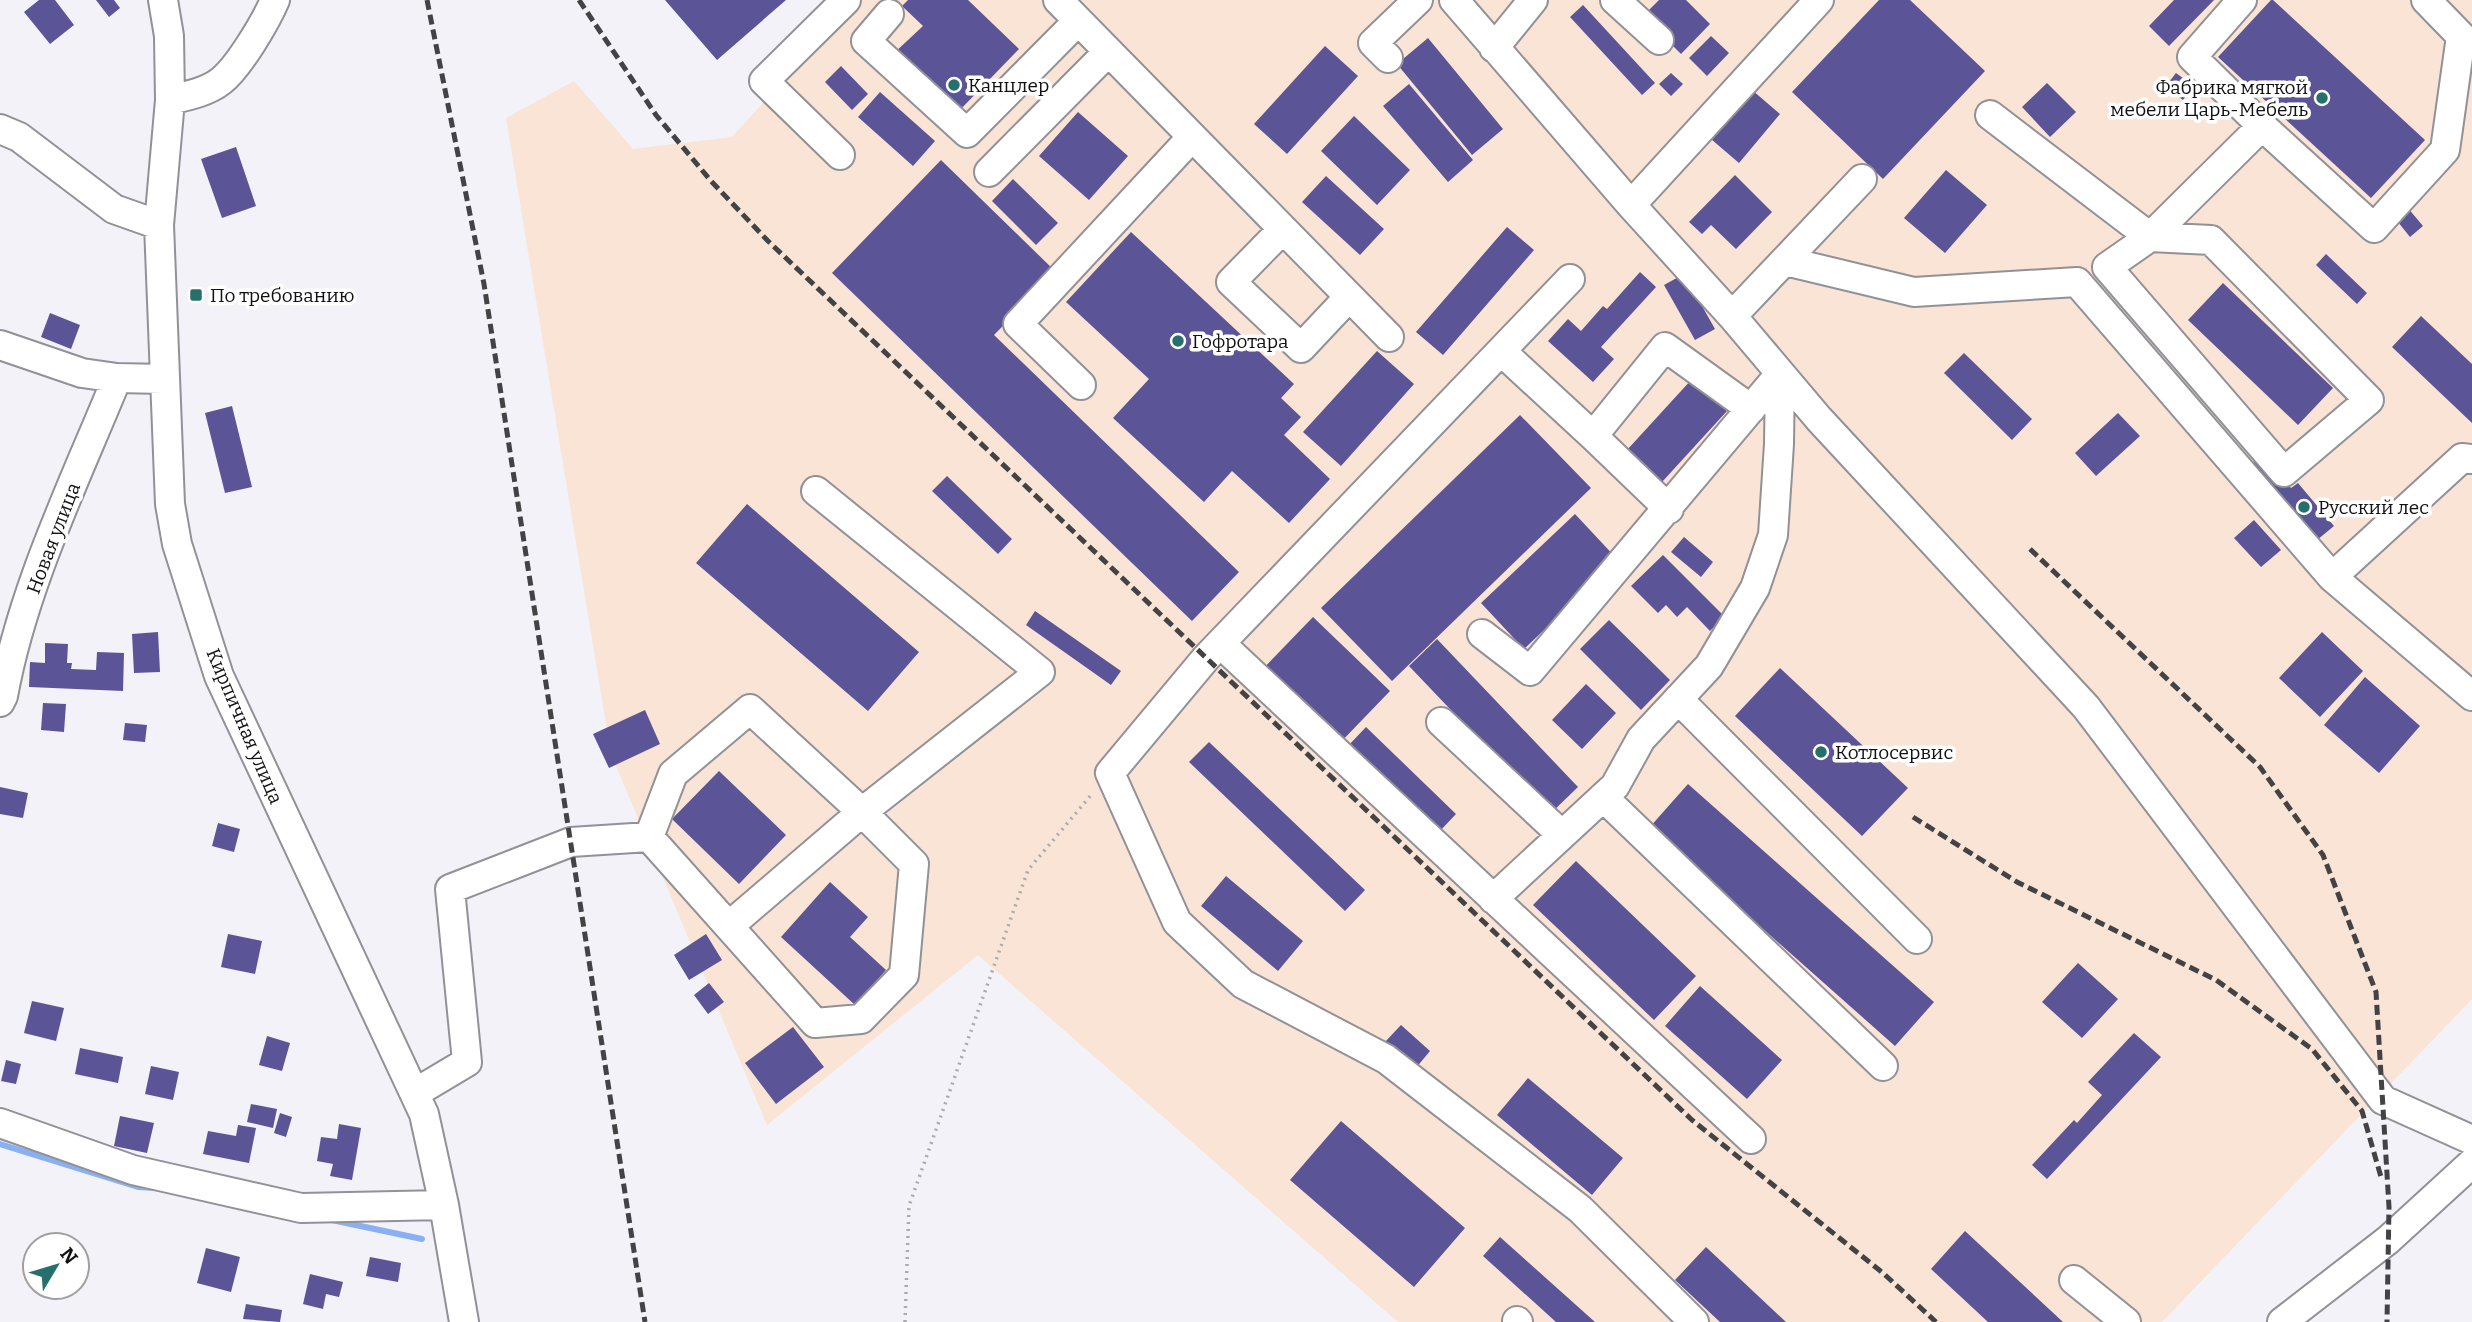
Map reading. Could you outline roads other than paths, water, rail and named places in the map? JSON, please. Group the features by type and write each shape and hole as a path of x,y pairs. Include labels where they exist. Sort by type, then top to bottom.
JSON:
{"street":[{"name":"Кирпичная улица","path":"163,0 169,36 170,100 159,225 170,504 177,544 219,676 425,1114 464,1322"},
{"path":"170,100 219,83 234,68 275,0"},
{"path":"840,155 764,81 846,0"},
{"path":"1058,0 1389,337"},
{"path":"1388,58 1373,43 1418,0"},
{"path":"1454,0 1819,419 2086,707 2383,1100 2472,1140"},
{"path":"1494,48 1533,0"},
{"path":"1615,0 1659,40"},
{"path":"1631,205 1819,0"},
{"path":"2242,0 2192,57 2262,126 2374,228 2445,150 2461,36 2426,0"},
{"path":"889,14 866,41 967,133 1079,22"},
{"path":"989,172 1108,52"},
{"path":"1990,116 2150,237 2211,240 2369,400 2284,472 2107,267"},
{"path":"1785,261 1914,292 2077,282 2107,267 2150,237 2262,126"},
{"path":"0,129 19,136 114,209 159,225"},
{"path":"1080,385 1018,324 1192,137"},
{"path":"1732,316 1862,179"},
{"path":"1283,229 1231,282 1301,348 1349,297"},
{"path":"1570,279 1221,644 1110,773 1177,922 1233,976 1242,984 1386,1059 1580,1209 1695,1322"},
{"path":"2077,282 2332,577 2472,696"},
{"path":"0,345 82,373 117,378 163,379"},
{"path":"1594,436 1665,347 1751,409"},
{"path":"1501,351 1669,509"},
{"path":"1482,634 1530,671 1780,374"},
{"path":"1493,899 1615,786 1641,739 1709,666 1755,588 1773,535 1780,374"},
{"name":"Новая улица","path":"0,702 10,655 46,551 117,378"},
{"path":"2332,577 2462,458 2472,459"},
{"path":"729,926 862,812 1040,672 816,491"},
{"path":"1221,644 1751,1139"},
{"path":"1678,699 1917,939"},
{"path":"750,709 914,864 904,975 861,1019 815,1023 649,837 673,774 750,709"},
{"path":"1441,722 1562,835"},
{"path":"1603,797 1883,1066"},
{"path":"415,1093 467,1062 450,889 571,842 649,837"},
{"path":"0,1123 134,1170 301,1208 444,1205"},
{"path":"2282,1322 2388,1240 2472,1163"},
{"path":"2074,1280 2126,1322"}],"waterway":[{"path":"0,1144 138,1187 156,1188"},
{"path":"332,1220 422,1239"}],"railway":[{"path":"427,0 484,284 645,1322"},
{"path":"579,0 656,115 711,181 768,241 1692,1120 1883,1273 1936,1322"},
{"path":"2030,549 2260,767 2323,855 2376,992 2389,1207 2387,1322"},
{"path":"1913,817 2017,882 2216,980 2312,1049 2362,1111 2381,1177"}],"place":[{"name":"Канцлер","path":"954,85"},
{"name":"Фабрика мягкой мебели Царь-Мебель","path":"2322,98"},
{"name":"По требованию","path":"196,295"},
{"name":"Гофротара","path":"1178,341"},
{"name":"Русский лес","path":"2304,507"},
{"name":"Котлосервис","path":"1821,752"}]}
